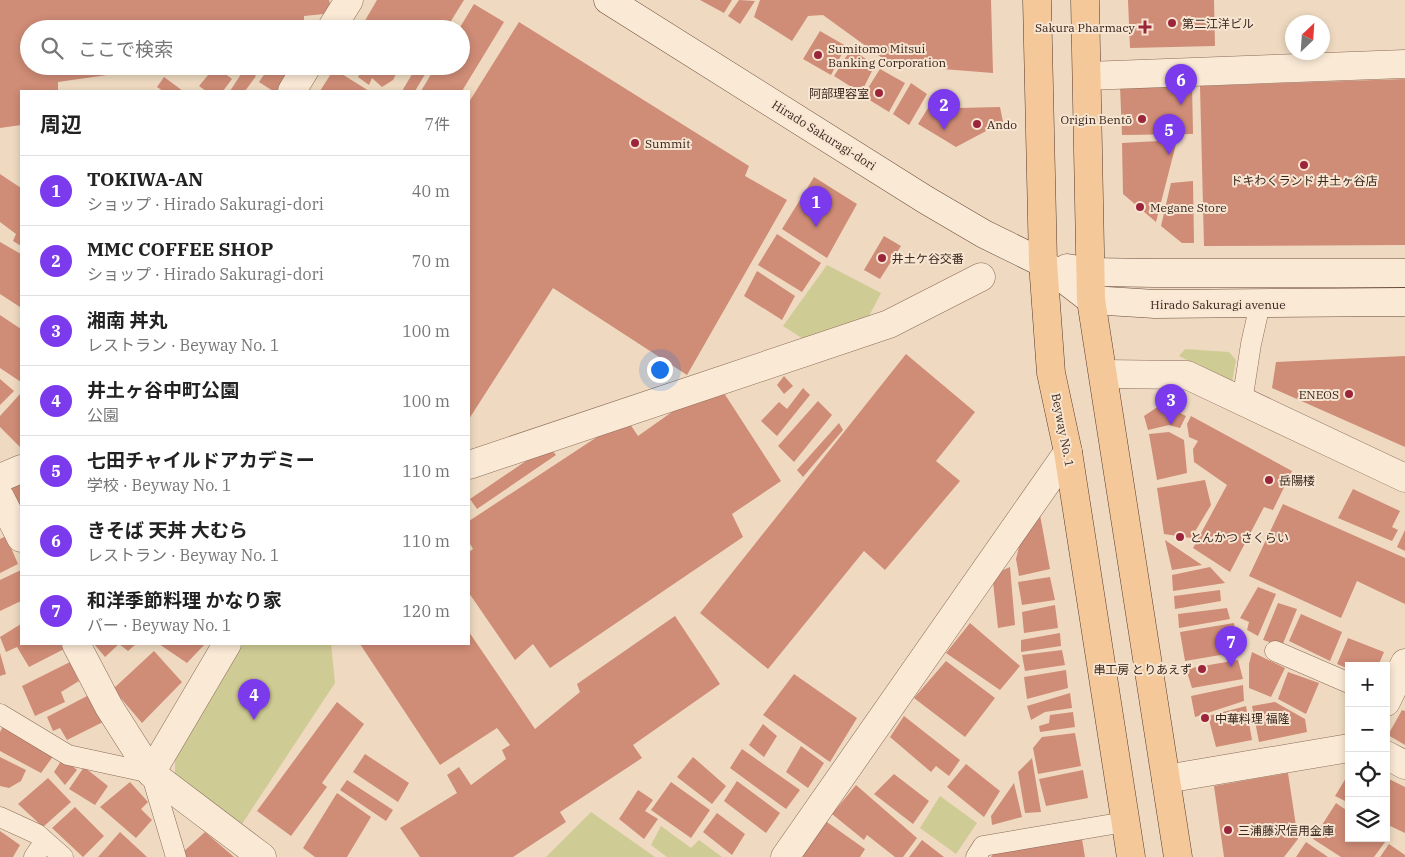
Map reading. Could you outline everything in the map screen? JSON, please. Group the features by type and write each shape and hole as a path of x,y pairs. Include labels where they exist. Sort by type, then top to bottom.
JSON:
{"main road":[{"name":"Beyway No. 1","path":"1037,0 1043,263 1051,373 1068,452 1131,857"},
{"path":"1085,0 1087,177 1091,300 1178,857"}],"street":[{"path":"337,20 349,0"},
{"name":"Hirado Sakuragi-dori","path":"608,0 926,200 984,234 1043,263"},
{"path":"1087,76 1405,64"},
{"path":"293,90 302,75"},
{"path":"1043,263 1091,272 1405,273"},
{"path":"1043,263 1091,300"},
{"path":"470,465 889,324 981,277"},
{"name":"Hirado Sakuragi avenue","path":"1091,300 1155,304 1405,302"},
{"path":"1104,374 1187,375 1405,478"},
{"path":"785,857 1068,452"},
{"path":"0,478 20,469"},
{"path":"77,645 109,707 151,773 262,857"},
{"path":"151,773 226,645"},
{"path":"1390,695 1405,663"},
{"path":"1166,779 1345,749"},
{"path":"1390,757 1405,765"}],"lane":[{"path":"1242,402 1251,344 1260,304"},
{"path":"1275,651 1345,681"},
{"path":"0,714 68,755 151,773 176,857"},
{"path":"0,817 5,817 37,834 40,849 63,857"},
{"path":"976,857 983,846 1125,822"}],"shaded area":[{"path":"827,265 881,293 867,320 805,340 783,326"},
{"path":"1185,349 1229,352 1236,360 1232,382 1179,356"},
{"path":"242,645 331,645 335,683 236,833 175,778 175,758"},
{"path":"940,796 977,823 956,854 920,828"},
{"path":"591,812 655,857 546,857"},
{"path":"661,826 691,848 699,840 722,857 667,857 651,845"}],"building":[{"path":"0,0 329,0 330,4 324,14 304,16 304,20 20,20 20,75 107,75 58,82 58,90 20,90 20,125 0,128"},
{"path":"377,0 464,0 452,20 365,20"},
{"path":"700,0 732,0 724,13"},
{"path":"739,0 755,1 740,24 728,16"},
{"path":"760,0 991,0 993,73 892,65 823,15 808,16 792,41 754,17"},
{"name":"第二江洋ビル","path":"1128,0 1214,0 1215,46 1130,48"},
{"path":"474,4 504,22 463,90 422,90 431,75 470,75 470,20 464,20"},
{"path":"519,22 749,166 745,176 787,200 687,375 553,288 470,417 470,100"},
{"path":"820,31 846,46 831,75 803,59"},
{"path":"851,49 875,65 861,93 834,76"},
{"path":"880,69 905,83 889,112 863,96"},
{"path":"208,75 227,75 232,79 224,90 205,90 199,86"},
{"path":"240,75 256,76 246,90 231,90"},
{"path":"264,75 288,75 280,90 271,90 259,82"},
{"path":"330,75 344,75 367,90 321,90"},
{"path":"359,75 396,75 393,80 382,87 372,78 369,85 358,77"},
{"path":"412,75 425,75 416,90 403,90"},
{"path":"164,77 182,90 162,90 157,87"},
{"name":"ドキわくランド 井土ヶ谷店","path":"1405,79 1405,245 1204,246 1200,86"},
{"path":"1192,82 1193,134 1122,135 1120,86"},
{"path":"911,83 927,94 909,125 893,114"},
{"path":"953,94 958,108 1000,107 1003,122 956,147 918,124 935,97"},
{"path":"1177,140 1156,222 1123,194 1122,143"},
{"path":"0,174 20,187 20,245 13,241 16,234 0,222"},
{"path":"814,177 857,204 827,258 782,229"},
{"path":"1193,181 1194,243 1182,243 1161,226 1171,183"},
{"path":"777,234 821,263 802,292 758,265"},
{"name":"井土ケ谷交番","path":"884,236 901,246 880,279 864,270"},
{"path":"0,242 20,253 20,307 0,294"},
{"path":"757,271 795,296 782,320 744,296"},
{"path":"0,315 20,328 20,381 0,368"},
{"path":"906,354 975,412 936,461 960,481 885,570 864,551 768,669 700,613"},
{"path":"1405,356 1405,447 1272,388 1276,362"},
{"path":"784,376 793,386 784,394 777,385"},
{"path":"0,379 14,391 0,405"},
{"path":"803,388 810,395 777,436 761,421 779,402 787,409"},
{"path":"724,393 781,481 732,514 743,537 550,668 533,644 515,660 470,594 470,551 473,549 470,544 470,520 626,418 638,436 696,395"},
{"path":"20,394 20,447 0,427 0,416"},
{"path":"818,401 832,415 794,462 778,446"},
{"path":"1162,404 1186,416 1180,428 1169,425 1148,430 1144,416"},
{"path":"1191,416 1292,471 1273,510 1264,507 1230,572 1193,548 1227,485 1194,462 1193,449 1198,441 1189,437 1187,424"},
{"path":"839,423 843,430 803,477 797,470"},
{"path":"1169,432 1184,440 1187,473 1157,480 1149,434"},
{"path":"548,446 556,455 477,509 470,499"},
{"path":"1205,480 1211,505 1191,538 1164,534 1157,488"},
{"path":"20,485 20,507 9,487"},
{"path":"1353,489 1400,511 1392,527 1398,530 1392,541 1338,518"},
{"path":"1283,504 1405,558 1405,604 1357,581 1341,618 1249,576"},
{"path":"1040,515 1050,569 1019,576 1016,559 1020,543"},
{"path":"1405,530 1405,551 1397,547"},
{"path":"6,536 18,564 0,573 0,539"},
{"path":"1165,540 1202,565 1172,570"},
{"path":"1010,567 1015,625 998,628 993,582 999,572"},
{"path":"1210,567 1225,583 1173,591 1172,575"},
{"path":"20,570 20,601 0,611 0,580"},
{"path":"1050,577 1055,600 1022,605 1018,582"},
{"path":"1258,587 1276,594 1258,636 1247,630 1249,622 1240,618"},
{"path":"1220,590 1221,601 1175,609 1174,596"},
{"path":"1278,603 1297,609 1282,646 1263,640"},
{"path":"1055,605 1058,628 1024,633 1022,612"},
{"path":"1227,608 1230,619 1179,628 1178,614"},
{"path":"1301,614 1342,632 1330,661 1289,641"},
{"path":"675,616 720,684 633,745 642,758 560,812 566,822 513,857 420,857 400,828 457,793 447,775 459,767 471,785 506,759 502,750 510,745 497,728 440,765 361,645 470,645 470,633 535,729 580,692 577,684"},
{"path":"970,623 1020,666 1000,690 946,653"},
{"path":"1234,623 1238,652 1185,661 1180,632"},
{"path":"20,625 20,645 67,645 68,647 29,667 17,647 6,652 0,637"},
{"path":"1060,633 1061,646 1021,652 1021,640"},
{"path":"1348,638 1384,652 1380,662 1345,662 1345,667 1337,664"},
{"path":"95,645 118,645 105,657"},
{"path":"120,645 135,645 128,651"},
{"path":"160,645 204,645 187,663"},
{"path":"1062,650 1065,665 1025,671 1022,655"},
{"path":"154,651 182,682 142,723 113,689"},
{"path":"1252,652 1285,668 1271,697 1249,688 1249,664"},
{"path":"0,653 6,674 0,676"},
{"path":"1238,660 1243,679 1192,688 1186,669"},
{"path":"946,661 995,698 965,737 914,698"},
{"path":"70,662 79,681 61,692 65,702 35,716 22,686"},
{"path":"1066,670 1068,688 1027,699 1024,677"},
{"path":"1288,672 1319,683 1306,714 1278,699"},
{"path":"794,674 857,718 830,762 763,715"},
{"path":"1243,685 1244,701 1195,717 1191,696"},
{"path":"1070,693 1072,708 1045,712 1031,720 1027,706"},
{"path":"87,696 103,722 67,740 60,728 53,731 47,717"},
{"path":"337,702 364,724 322,783 327,787 291,836 257,811"},
{"path":"1275,702 1305,719 1307,732 1259,742 1252,706"},
{"path":"1246,706 1252,740 1216,747 1208,716"},
{"path":"1402,710 1405,711 1405,745 1390,736 1390,731"},
{"path":"1073,712 1075,727 1040,732 1039,726 1049,723 1050,715"},
{"path":"904,716 960,760 949,776 936,766 931,772 890,737"},
{"path":"5,722 54,755 41,773 0,751 0,732"},
{"path":"763,724 777,736 764,757 749,745"},
{"path":"1075,733 1081,766 1038,774 1033,748 1042,737"},
{"path":"801,746 824,763 808,788 786,772"},
{"path":"742,749 800,790 786,809 730,768"},
{"path":"365,754 409,783 398,802 353,772"},
{"path":"0,757 26,770 21,781 9,788 0,786"},
{"path":"693,757 726,786 712,804 677,777"},
{"path":"63,758 77,770 65,785 54,772"},
{"path":"1032,758 1041,812 1025,813 1018,772"},
{"path":"966,764 1000,791 984,817 947,787"},
{"path":"84,767 108,786 95,805 69,789"},
{"path":"1083,770 1088,798 1046,806 1039,779"},
{"path":"1288,773 1298,839 1284,857 1224,857 1214,786"},
{"path":"894,774 929,801 913,824 874,794"},
{"path":"48,778 71,802 43,827 18,804"},
{"path":"347,780 393,810 386,821 340,790"},
{"path":"1345,780 1345,801 1335,796"},
{"path":"1390,780 1405,787 1405,833 1390,826"},
{"path":"737,781 780,813 766,833 724,801"},
{"path":"130,782 148,802 141,809 152,820 136,838 100,807"},
{"path":"671,782 710,810 691,838 651,810"},
{"path":"1014,783 1022,817 992,825 991,816"},
{"path":"856,785 917,838 903,857 895,857 867,835 864,840 832,814"},
{"path":"638,790 653,800 645,811 658,819 644,839 619,819"},
{"path":"337,793 371,817 347,857 315,857 303,848"},
{"path":"1336,803 1345,809 1345,842 1385,842 1374,857 1341,857 1313,839"},
{"path":"75,807 104,836 83,857 52,828"},
{"path":"717,813 745,834 732,855 703,832"},
{"path":"824,820 865,849 860,857 800,857"},
{"path":"0,831 20,845 13,857 0,857"},
{"path":"120,832 147,857 98,857"},
{"path":"205,832 234,857 186,857 182,853"},
{"path":"1082,839 1085,857 991,857 996,850"},
{"path":"922,840 944,857 909,857"},
{"path":"1306,842 1328,857 1296,857"},
{"path":"1389,844 1405,855 1405,857 1380,857"}],"place":[{"name":"第二江洋ビル","path":"1172,23"},
{"name":"Sakura Pharmacy","path":"1145,27"},
{"name":"Sumitomo Mitsui Banking Corporation","path":"818,55"},
{"name":"阿部理容室","path":"879,93"},
{"name":"きそば 天丼 大むら","path":"1181,105"},
{"name":"Origin Bentō","path":"1142,119"},
{"name":"Ando","path":"977,124"},
{"name":"MMC COFFEE SHOP","path":"944,130"},
{"name":"Summit","path":"635,143"},
{"name":"七田チャイルドアカデミー","path":"1169,155"},
{"name":"ドキわくランド 井土ヶ谷店","path":"1304,165"},
{"name":"Megane Store","path":"1140,207"},
{"name":"TOKIWA-AN","path":"816,227"},
{"name":"井土ケ谷交番","path":"882,258"},
{"name":"ENEOS","path":"1349,394"},
{"name":"湘南 丼丸","path":"1171,425"},
{"name":"岳陽楼","path":"1269,480"},
{"name":"とんかつ さくらい","path":"1180,537"},
{"name":"和洋季節料理 かなり家","path":"1231,667"},
{"name":"串工房 とりあえず","path":"1202,669"},
{"name":"中華料理 福隆","path":"1205,718"},
{"name":"井土ヶ谷中町公園","path":"254,720"},
{"name":"三浦藤沢信用金庫","path":"1228,830"}]}
